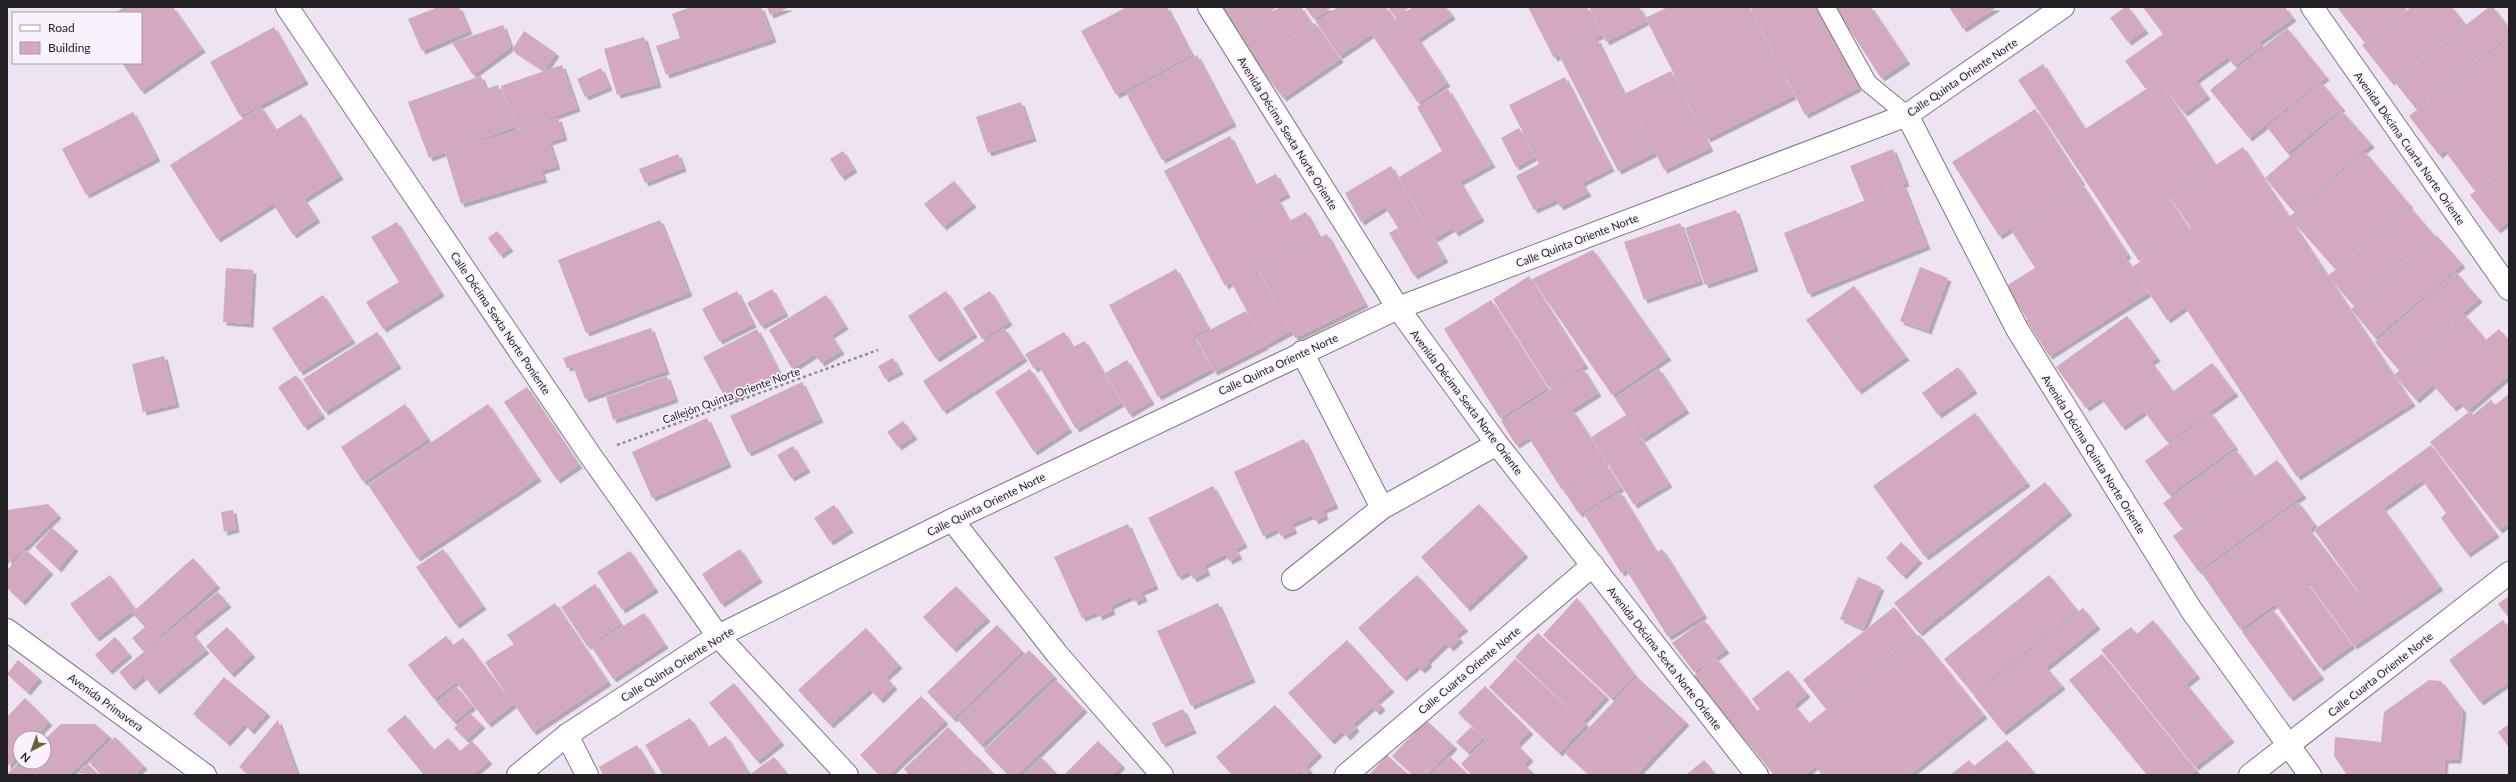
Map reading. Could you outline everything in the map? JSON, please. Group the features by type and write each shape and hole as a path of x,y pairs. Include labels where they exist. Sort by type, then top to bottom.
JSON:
{"street":[{"name":"Calle Décima Sexta Norte Poniente","path":"287,7 590,455 718,636 847,775"},
{"name":"Avenida Décima Sexta Norte Oriente","path":"1208,7 1398,308 1497,444 1757,775"},
{"name":"Calle Quinta Oriente Norte","path":"518,775 566,735 718,636 952,520 1302,352 1398,308 1907,115 2063,7"},
{"name":"Avenida Décima Cuarta Norte Oriente","path":"2312,7 2509,290"},
{"name":"Avenida Décima Quinta Norte Oriente","path":"1907,115 2021,336 2192,611 2310,775"},
{"path":"1302,352 1382,508"},
{"path":"1293,579 1382,508 1497,444"},
{"path":"952,520 1057,654 1162,775"},
{"name":"Calle Cuarta Oriente Norte","path":"1346,775 1593,565"},
{"name":"Calle Cuarta Oriente Norte","path":"2250,775 2509,573"},
{"name":"Avenida Primavera","path":"7,630 205,775"},
{"path":"566,735 587,775"}],"lane":[{"path":"1826,7 1868,82 1907,115"}],"path":[{"name":"Callejón Quinta Oriente Norte","path":"590,455 878,350"}],"building":[{"path":"124,7 173,7 202,49 141,91 123,64 142,64 142,12 116,12"},
{"path":"438,7 459,7 469,31 422,51 408,19"},
{"path":"691,7 761,7 773,39 666,75 656,46 680,38 672,14"},
{"path":"767,7 790,7 770,15"},
{"path":"1127,7 1167,7 1192,55 1116,95 1081,31"},
{"path":"1218,7 1277,7 1237,35"},
{"path":"1280,7 1301,7 1312,24 1277,48 1315,23 1340,59 1283,98 1237,36"},
{"path":"1305,7 1332,7 1314,19"},
{"path":"1338,7 1386,7 1394,19 1339,56 1316,22"},
{"path":"1388,7 1410,7 1395,17"},
{"path":"1413,7 1446,7 1452,16 1418,39 1447,83 1418,103 1372,35"},
{"path":"1528,7 1587,7 1601,35 1554,58"},
{"path":"1589,7 1639,7 1645,18 1668,7 1749,7 1793,96 1707,139 1647,21 1606,42"},
{"path":"1750,7 1817,7 1858,88 1805,115"},
{"path":"1835,7 1871,7 1907,61 1881,78"},
{"path":"1949,7 1997,7 1963,29"},
{"path":"2125,7 2128,7 2145,30 2128,42 2110,18"},
{"path":"2143,7 2285,7 2293,18 2259,42 2262,45 2234,66 2228,57 2196,80 2207,96 2184,113 2162,84 2215,164 2167,195 2189,229 2191,228 2169,196 2243,147 2412,403 2297,477 2185,307 2167,320 2132,267 2184,232 2139,261 2018,80 2043,64 2085,129 2160,80 2145,88 2125,61 2163,34"},
{"path":"2337,7 2409,7 2364,42"},
{"path":"2411,7 2452,7 2465,24 2391,82 2362,45"},
{"path":"2489,7 2493,7 2509,28 2509,36 2416,109 2394,81"},
{"path":"503,25 511,47 473,75 452,43"},
{"path":"274,27 305,81 240,116 210,62"},
{"path":"2287,28 2326,77 2249,138 2210,90"},
{"path":"524,31 556,53 544,71 512,50"},
{"path":"644,37 658,84 617,95 604,49"},
{"path":"1597,39 1624,94 1671,71 1710,148 1664,170 1632,107 1654,153 1618,171 1560,57"},
{"path":"2509,39 2509,101 2439,155 2409,116"},
{"path":"1197,55 1233,123 1162,160 1126,93"},
{"path":"562,65 577,108 517,130 501,86"},
{"path":"601,68 609,87 585,97 577,79"},
{"path":"481,76 486,89 498,85 514,127 429,158 408,102"},
{"path":"1565,77 1611,168 1582,183 1588,193 1560,207 1551,189 1556,200 1534,210 1516,176 1539,164 1509,105"},
{"path":"2322,83 2342,108 2287,153 2267,127"},
{"path":"1448,89 1492,164 1460,182 1481,218 1455,233 1452,228 1434,239 1399,177 1442,151 1417,107"},
{"path":"2509,101 2509,163 2474,190 2445,151"},
{"path":"1021,102 1033,138 988,153 976,117"},
{"path":"261,107 276,130 301,114 340,176 304,199 317,219 293,235 273,204 217,239 170,165"},
{"path":"2035,109 2082,182 1999,236 1952,162"},
{"path":"2342,111 2371,144 2293,211 2265,178"},
{"path":"133,112 157,158 86,195 62,149"},
{"path":"558,118 564,137 549,142 557,166 541,171 544,179 461,204 445,152"},
{"path":"1519,128 1534,157 1516,167 1501,138"},
{"path":"1230,136 1255,185 1276,174 1287,194 1231,224 1278,200 1289,221 1306,212 1319,236 1240,277 1257,269 1291,331 1265,345 1231,282 1225,286 1164,171"},
{"path":"1893,149 1906,183 1864,200 1850,166"},
{"path":"843,151 854,169 841,177 830,159"},
{"path":"2365,152 2410,205 2335,269 2289,217"},
{"path":"678,154 683,168 645,183 639,169"},
{"path":"2509,165 2509,221 2497,230 2470,195"},
{"path":"1391,166 1445,259 1414,276 1389,233 1398,228 1385,207 1361,222 1345,193"},
{"path":"954,181 973,204 943,227 924,204"},
{"path":"2082,184 2128,255 2027,319 2006,286 2035,268 2011,230"},
{"path":"1903,185 1927,246 1808,294 1784,233"},
{"path":"2410,207 2435,236 2353,305 2328,276"},
{"path":"1736,210 1755,268 1705,285 1685,228"},
{"path":"660,220 689,293 586,333 558,260"},
{"path":"397,222 441,293 383,329 366,302 399,282 371,237"},
{"path":"1680,223 1700,281 1644,300 1624,242"},
{"path":"497,231 510,248 500,255 488,238"},
{"path":"1327,234 1365,304 1295,338 1258,268"},
{"path":"2437,236 2462,264 2375,338 2351,309"},
{"path":"1593,250 1668,357 1612,395 1532,279"},
{"path":"2125,257 2148,293 2049,356 2026,320"},
{"path":"1920,267 1948,278 1928,331 1900,321"},
{"path":"226,268 253,270 250,324 223,322"},
{"path":"1176,269 1208,328 1193,336 1211,369 1158,397 1109,305"},
{"path":"2456,272 2479,299 2398,369 2375,342"},
{"path":"1529,276 1585,365 1549,388 1493,299"},
{"path":"1854,286 1906,357 1858,391 1806,320"},
{"path":"772,289 785,313 761,326 747,303"},
{"path":"737,291 753,324 719,341 702,309"},
{"path":"946,291 974,334 936,359 908,316"},
{"path":"990,291 1009,322 982,339 963,308"},
{"path":"323,295 352,340 300,372 272,328"},
{"path":"826,295 845,326 831,335 841,351 821,363 815,354 792,369 769,330"},
{"path":"1491,300 1547,388 1500,418 1444,329"},
{"path":"1246,311 1265,346 1214,372 1196,337"},
{"path":"2464,314 2486,340 2499,329 2509,340 2509,375 2467,411 2460,403 2453,408 2433,385 2416,400 2394,375"},
{"path":"2127,316 2157,358 2151,362 2173,391 2122,427 2101,398 2086,408 2056,367"},
{"path":"651,328 666,371 585,399 573,366 567,368 563,358"},
{"path":"1004,328 1024,358 943,411 923,381"},
{"path":"757,329 780,374 727,401 703,357"},
{"path":"377,332 398,365 325,412 303,379"},
{"path":"1064,332 1073,347 1085,341 1121,403 1076,429 1039,366 1034,369 1025,354"},
{"path":"164,356 176,404 143,412 132,364"},
{"path":"893,358 900,371 885,379 878,366"},
{"path":"1127,360 1151,401 1129,414 1105,373"},
{"path":"2212,363 2235,393 2167,442 2145,412"},
{"path":"1958,367 1974,390 1938,415 1922,393"},
{"path":"1030,369 1069,429 1034,452 995,392"},
{"path":"1583,369 1598,393 1516,445 1501,421"},
{"path":"1659,369 1686,410 1642,439 1615,398"},
{"path":"296,375 322,415 304,427 278,387"},
{"path":"667,376 675,399 613,420 606,397"},
{"path":"802,382 820,419 748,453 730,416"},
{"path":"527,387 579,465 557,480 504,402"},
{"path":"2509,394 2509,523 2499,530 2430,442 2470,411 2473,415 2491,400 2495,405"},
{"path":"405,404 428,439 363,482 341,447"},
{"path":"488,404 538,478 417,558 368,485"},
{"path":"1573,411 1606,462 1562,490 1529,438"},
{"path":"1975,413 2027,483 1925,557 1873,486"},
{"path":"2211,413 2235,447 2169,495 2145,461"},
{"path":"1626,415 1669,484 1634,505 1591,437"},
{"path":"707,418 728,464 652,498 632,452"},
{"path":"903,421 914,436 898,447 887,432"},
{"path":"1304,439 1335,505 1323,510 1325,516 1315,521 1312,515 1291,524 1294,530 1281,536 1277,529 1263,536 1234,472"},
{"path":"2431,445 2496,534 2467,554 2441,518 2446,513 2422,480 2383,508 2440,587 2354,646 2307,581 2306,582 2352,645 2320,668 2275,604 2240,629 2201,572 2298,502 2315,525 2309,529 2371,609 2314,530"},
{"path":"793,446 807,469 791,478 777,455"},
{"path":"2236,450 2254,476 2182,528 2163,503"},
{"path":"2277,460 2303,495 2198,571 2173,536"},
{"path":"1606,464 1621,488 1579,514 1564,491"},
{"path":"2045,482 2069,512 1919,633 1894,603"},
{"path":"1213,486 1244,544 1235,549 1239,556 1229,561 1226,554 1204,565 1207,572 1193,579 1190,571 1178,577 1148,518"},
{"path":"1620,492 1656,551 1621,573 1584,514"},
{"path":"48,504 58,515 8,564 7,510"},
{"path":"1479,504 1525,554 1467,608 1421,557"},
{"path":"834,505 850,529 830,542 814,518"},
{"path":"233,510 236,529 224,532 221,512"},
{"path":"1128,524 1155,586 1141,592 1144,598 1135,602 1132,596 1110,606 1112,611 1099,617 1097,612 1082,618 1054,557"},
{"path":"52,528 75,548 58,569 35,547"},
{"path":"1901,542 1919,560 1903,576 1886,558"},
{"path":"443,549 483,606 456,625 416,567"},
{"path":"740,549 759,579 721,604 702,574"},
{"path":"1662,549 1704,615 1668,637 1627,571"},
{"path":"26,550 50,571 22,602 7,588 7,570"},
{"path":"630,551 655,589 622,610 597,572"},
{"path":"193,558 217,585 143,651 132,638 145,627 132,613"},
{"path":"110,575 135,609 96,638 70,604"},
{"path":"1417,575 1465,628 1456,635 1460,639 1450,648 1446,643 1427,661 1429,663 1422,670 1417,666 1403,678 1358,628"},
{"path":"2049,575 2077,610 1973,694 1944,659"},
{"path":"1858,577 1881,587 1863,629 1840,619"},
{"path":"595,584 621,624 587,646 561,607"},
{"path":"956,586 987,618 953,649 923,617"},
{"path":"218,592 228,604 192,633 206,650 156,691 144,676 131,687 119,672"},
{"path":"2509,596 2509,618 2498,604"},
{"path":"1577,598 1635,675 1612,699 1543,635"},
{"path":"555,603 608,682 533,732 514,704 488,724 456,682 434,699 408,665 446,636 453,645 463,638 512,703 485,662 514,644 507,635"},
{"path":"1218,603 1252,679 1191,706 1157,631"},
{"path":"1894,607 1916,635 1825,708 1803,680"},
{"path":"2083,608 2097,626 2046,667 2062,686 2003,732 1974,696"},
{"path":"2273,610 2321,676 2290,698 2242,632"},
{"path":"644,613 665,645 613,679 591,646"},
{"path":"1704,620 1726,650 1694,672 1672,643"},
{"path":"2153,620 2197,675 2186,684 2231,739 2195,767 2101,650 2131,627 2137,634"},
{"path":"2503,620 2509,628 2509,682 2480,702 2449,660"},
{"path":"997,625 1022,651 953,719 927,692"},
{"path":"227,627 252,654 231,674 206,646"},
{"path":"866,628 899,665 886,677 894,686 880,700 870,689 830,725 798,690"},
{"path":"1538,633 1606,696 1583,721 1515,657"},
{"path":"1919,635 1984,715 1909,775 1822,775 1815,766 1804,775 1774,775 1736,729 1756,712 1730,731 1690,679 1716,658 1757,711 1760,709 1752,699 1788,670 1807,694 1794,705 1809,723"},
{"path":"115,637 129,654 109,671 95,655"},
{"path":"1347,640 1391,689 1377,701 1382,707 1377,712 1372,707 1353,724 1356,728 1347,737 1342,731 1331,741 1288,693"},
{"path":"1029,650 1054,676 981,745 957,719"},
{"path":"2102,654 2196,770 2191,775 2147,775 2069,680"},
{"path":"1515,659 1586,724 1559,753 1489,687"},
{"path":"18,660 39,678 27,692 7,674"},
{"path":"224,677 267,713 251,731 244,724 227,743 193,714"},
{"path":"1637,677 1686,722 1636,775 1589,775 1565,753"},
{"path":"1056,680 1084,709 1017,775 1008,775 984,750"},
{"path":"2429,680 2441,681 2463,710 2458,760 2445,760 2444,775 2347,775 2334,756 2335,737 2381,742 2384,712"},
{"path":"734,683 781,742 757,761 709,703"},
{"path":"456,686 473,706 454,722 437,703"},
{"path":"1485,686 1530,731 1517,744 1530,758 1524,764 1531,771 1527,775 1472,775 1461,764 1485,740 1483,737 1468,753 1456,742 1471,727 1479,733 1458,713"},
{"path":"921,696 945,721 888,775 879,775 860,755"},
{"path":"25,698 49,722 42,730 12,730 12,762 7,767 7,717"},
{"path":"1275,705 1319,753 1306,766 1310,771 1306,775 1300,771 1296,775 1232,775 1216,757"},
{"path":"1183,709 1193,730 1162,744 1152,723"},
{"path":"470,713 482,725 466,740 454,728"},
{"path":"405,715 434,750 448,738 460,751 472,741 489,761 472,775 424,775 387,730"},
{"path":"690,718 708,747 726,736 748,772 743,775 663,775 645,745"},
{"path":"278,720 297,773 296,775 249,775 239,767"},
{"path":"1426,720 1454,746 1427,775 1413,775 1392,756"},
{"path":"61,724 95,724 109,736 69,775 7,774 12,769 52,770 52,732"},
{"path":"2509,724 2509,748 2498,732"},
{"path":"948,727 976,756 956,775 909,775 904,769"},
{"path":"115,737 144,766 135,775 101,775 89,762"},
{"path":"2007,740 2036,775 1982,775 1974,766"},
{"path":"1098,741 1122,765 1112,775 1064,775"},
{"path":"637,745 655,775 603,775 599,767"},
{"path":"1387,755 1409,775 1369,775"},
{"path":"977,756 995,775 957,775"},
{"path":"1449,756 1469,775 1431,775"},
{"path":"774,757 788,775 749,775"},
{"path":"1041,757 1058,775 1023,775"},
{"path":"1704,760 1716,775 1686,775"},
{"path":"1969,760 1981,775 1950,775"},
{"path":"88,764 99,775 78,773"}]}
